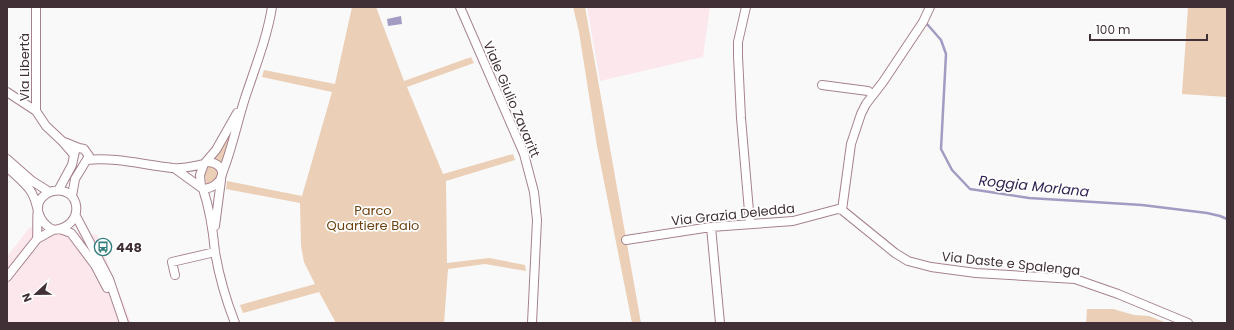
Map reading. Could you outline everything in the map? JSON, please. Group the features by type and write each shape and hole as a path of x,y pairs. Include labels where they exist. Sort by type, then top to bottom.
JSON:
{"street":[{"name":"Via Libertà","path":"36,7 36,112 46,126 76,154"},
{"path":"214,231 222,177 245,98 255,72 272,7"},
{"name":"Viale Giulio Zavaritt","path":"460,7 524,154 534,192 537,220 532,323"},
{"path":"746,7 738,42 738,56 750,223"},
{"path":"842,210 851,144 861,114 872,94 883,82 923,22 930,7"},
{"path":"822,85 868,91 872,94"},
{"path":"7,92 36,112"},
{"path":"235,323 221,280 214,231 202,188 200,175 206,163 226,134 245,98"},
{"path":"7,277 37,239 70,225 76,216 77,207 72,196 75,179 86,159 84,149 76,154 59,189"},
{"path":"76,154 77,162 86,159 103,159 138,162 174,168 215,162 220,167 222,177 217,185 202,188 174,168"},
{"path":"7,159 32,181 48,191"},
{"path":"7,167 30,190 38,214 44,224 57,230 71,232 84,249 118,307"},
{"path":"37,239 39,200 48,191 59,189 72,196"},
{"name":"Via Grazia Deledda","path":"626,240 711,226 793,221 838,209 842,210"},
{"name":"Via Daste e Spalenga","path":"842,210 895,253 908,261 931,267 976,273 1075,279 1118,294 1188,323"},
{"path":"76,216 109,279 124,323"},
{"path":"711,226 720,323"},
{"path":"175,275 172,262 216,252"}],"shaded area":[{"path":"587,7 710,7 703,57 600,81"},
{"path":"401,16 402,24 388,26 387,19"},
{"path":"30,227 97,235 131,323 7,323 7,257"}],"green space":[{"name":"Parco Quartiere Baio","path":"352,7 376,7 404,81 471,57 474,63 407,87 443,174 513,154 515,160 446,181 447,263 489,258 525,265 526,271 485,264 448,269 444,323 336,323 319,292 243,313 240,305 315,284 304,262 301,246 300,203 226,189 227,181 302,196 332,92 262,77 264,70 335,84"},
{"path":"573,7 585,7 641,323 632,323 597,146 579,32"},
{"path":"1188,7 1227,7 1227,97 1182,94"},
{"path":"234,126 223,165 212,159"},
{"path":"209,165 214,166 219,174 214,184 206,184 205,173"},
{"path":"1087,309 1113,309 1134,315 1149,316 1167,323 1086,323"}],"waterway":[{"name":"Roggia Morlana","path":"927,24 941,40 946,54 941,149 952,170 970,189 1029,198 1142,205 1207,213 1227,219"}],"place":[{"name":"448","path":"103,247"}]}
